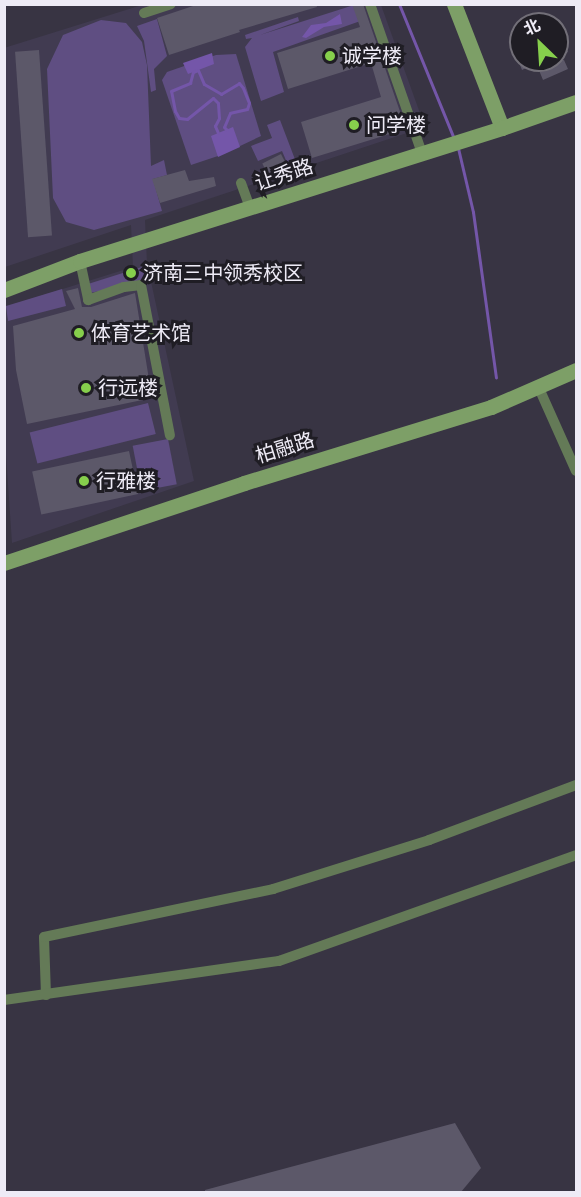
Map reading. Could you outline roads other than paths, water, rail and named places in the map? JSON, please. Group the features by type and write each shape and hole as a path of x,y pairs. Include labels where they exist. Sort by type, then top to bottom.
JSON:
{"street":[{"path":"144,13 171,4"},
{"path":"370,4 422,153"},
{"path":"454,4 502,128"},
{"name":"让秀路","path":"4,290 80,261 502,128 576,102"},
{"path":"241,183 250,208"},
{"path":"80,261 88,300 124,287 141,285 170,435"},
{"name":"柏融路","path":"4,562 244,483 491,407 576,370"},
{"path":"538,387 576,471"},
{"path":"46,995 44,938 273,889 429,840 576,785"},
{"path":"4,1000 279,961 576,855"}],"waterway":[{"path":"399,4 454,139"},
{"path":"218,133 215,126 219,118 218,103 213,98 187,119 179,118 175,111 171,91 190,83 193,72 198,70 204,84 221,94 239,83 243,88 249,103 247,109 230,113 224,127 227,130"},
{"path":"458,148 473,212 496,377"}],"place":[{"name":"诚学楼","path":"330,56"},
{"name":"问学楼","path":"354,125"},
{"name":"济南三中领秀校区","path":"131,273"},
{"name":"体育艺术馆","path":"79,333"},
{"name":"行远楼","path":"86,388"},
{"name":"行雅楼","path":"84,481"}]}
